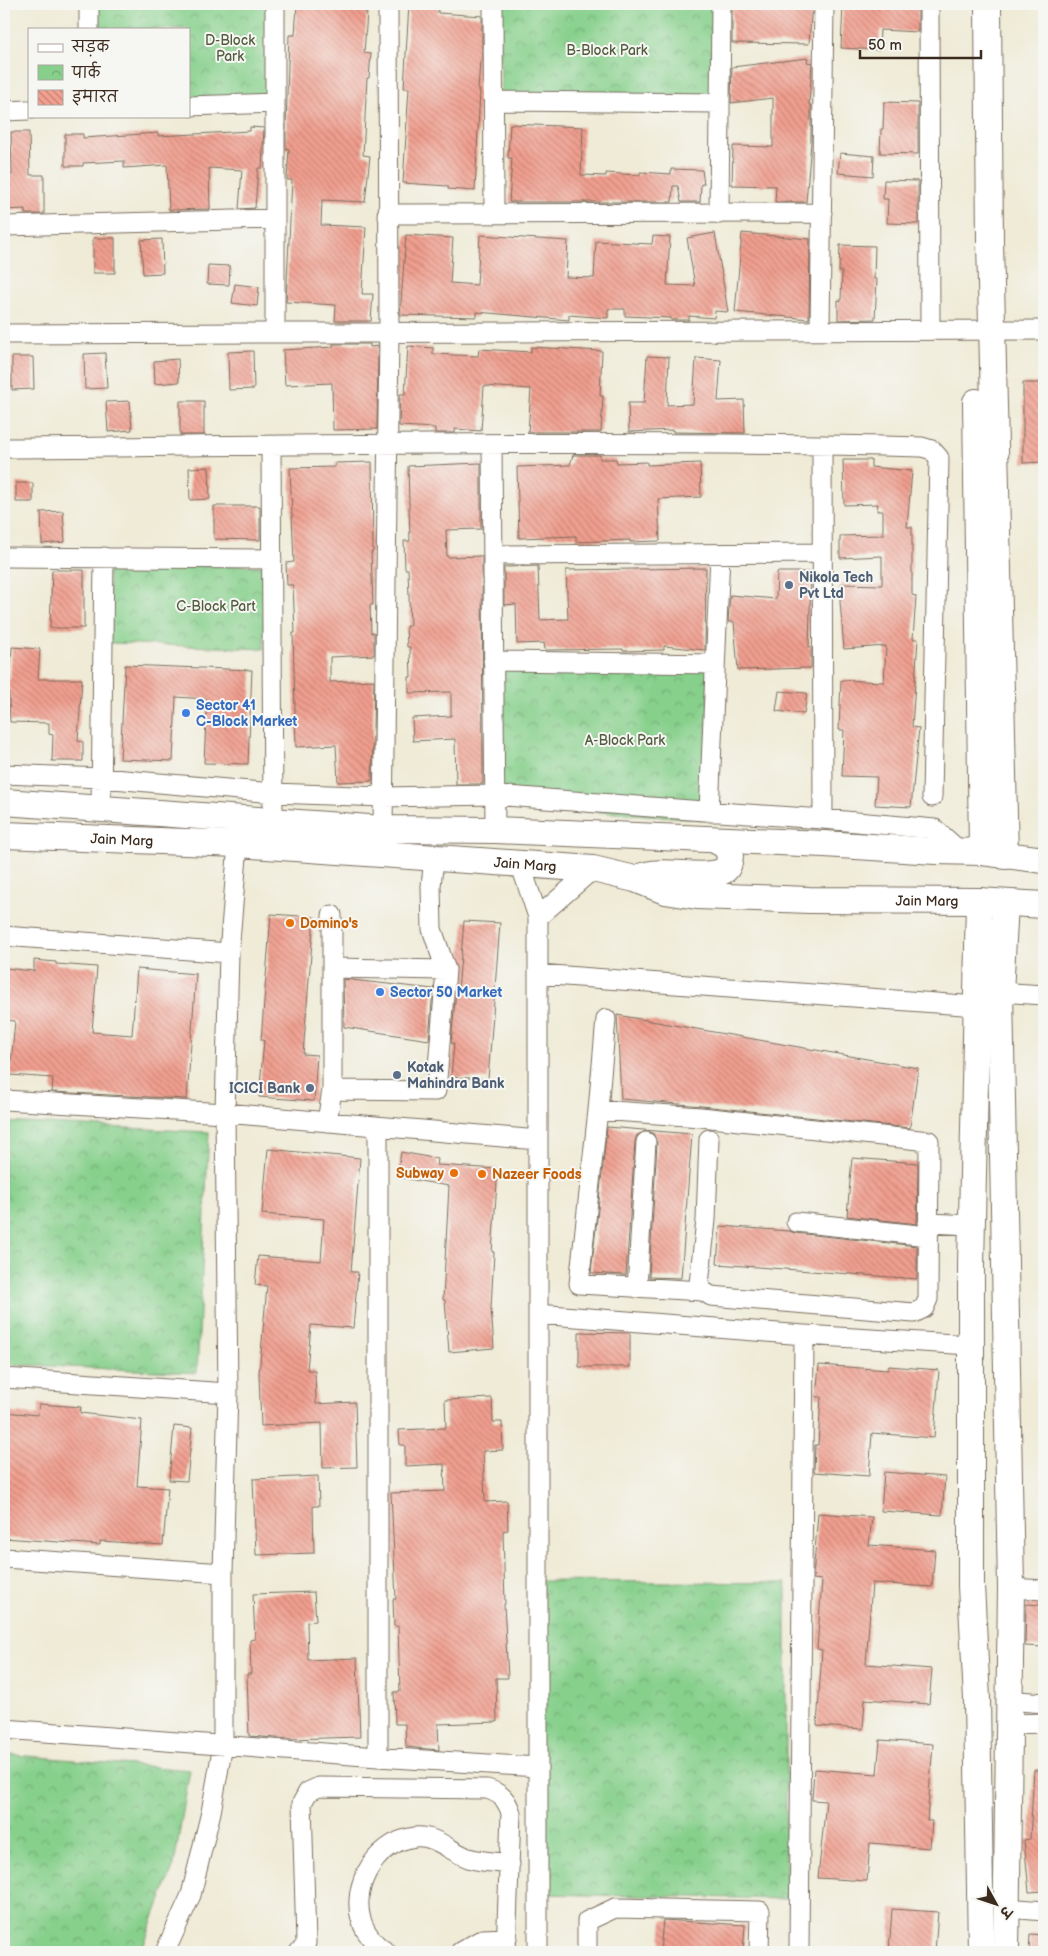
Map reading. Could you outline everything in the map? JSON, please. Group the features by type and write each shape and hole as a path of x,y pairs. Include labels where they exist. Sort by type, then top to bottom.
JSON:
{"street":[{"path":"89,4 89,28"},
{"path":"275,4 275,333"},
{"path":"383,829 389,332 387,214 388,4"},
{"path":"493,4 494,214"},
{"path":"719,214 722,4"},
{"path":"820,330 824,4"},
{"path":"929,4 930,330"},
{"path":"971,4 983,330"},
{"path":"4,774 102,778 273,793 384,797 494,795 709,812 823,818 935,829 983,853 983,330 988,4"},
{"path":"494,101 720,103"},
{"path":"190,106 275,103"},
{"path":"4,111 28,110"},
{"path":"387,214 822,213"},
{"path":"4,226 275,219"},
{"path":"4,334 1044,330"},
{"path":"492,444 495,830"},
{"path":"4,448 492,444 822,445 922,447 932,450 939,458 932,797"},
{"path":"271,445 273,821"},
{"path":"822,445 823,818"},
{"path":"493,555 822,553"},
{"path":"709,812 720,554"},
{"path":"4,557 272,559"},
{"path":"101,809 104,558"},
{"path":"493,662 715,664"},
{"name":"Jain Marg","path":"4,802 383,829 495,830 824,844 983,853 1044,860"},
{"name":"Jain Marg","path":"4,835 238,844 593,869 635,879 665,891 697,896 1044,905"},
{"path":"635,879 656,873 706,874 722,871 728,865 730,854 724,845 716,840"},
{"path":"165,1952 191,1895 211,1812 223,1745 222,1573 228,1393 225,1113 229,953 238,844"},
{"path":"332,1090 436,1091 446,970 432,929 431,886 434,858"},
{"path":"520,863 538,917 538,1952"},
{"path":"538,917 593,869"},
{"path":"992,903 1000,992 1011,1588 1006,1952"},
{"path":"981,1952 977,1715 971,1586 972,1225 977,1006 992,903"},
{"path":"327,1122 332,1090 332,915"},
{"path":"4,936 229,953"},
{"path":"332,968 446,970"},
{"path":"538,974 977,1006"},
{"path":"1000,992 1044,995"},
{"path":"606,1019 579,1284 703,1291"},
{"path":"4,1100 225,1113 538,1140"},
{"path":"598,1110 701,1116 929,1141 928,1299 924,1308 914,1312 711,1296 703,1291 699,1284 706,1220 709,1139"},
{"path":"378,1127 378,1757"},
{"path":"638,1288 646,1142"},
{"path":"796,1222 928,1229 972,1225"},
{"path":"538,1314 971,1345"},
{"path":"799,1952 804,1334"},
{"path":"4,1378 228,1393"},
{"path":"4,1558 222,1573"},
{"path":"1011,1588 1044,1590"},
{"path":"977,1715 1009,1712 1044,1703"},
{"path":"1009,1712 1044,1723"},
{"path":"4,1729 537,1767"},
{"path":"299,1952 306,1943 302,1803 308,1792 319,1787 487,1789 497,1792 509,1805 511,1813 507,1945 482,1939 460,1952"},
{"path":"387,1952 370,1939 361,1922 359,1909 361,1886 368,1870 378,1856 398,1841 417,1837 434,1839 470,1859 510,1864"},
{"path":"587,1952 586,1921 614,1908 760,1911 759,1952"},
{"path":"1006,1908 1044,1911"}],"green space":[{"name":"D-Block Park","path":"95,4 271,4 272,100 190,102 190,28 95,28"},
{"name":"B-Block Park","path":"500,4 713,4 713,95 501,96"},
{"name":"C-Block Part","path":"108,562 264,566 264,649 111,643"},
{"name":"A-Block Park","path":"498,665 709,669 704,819 501,805"},
{"path":"4,1122 209,1132 197,1373 4,1364"},
{"path":"538,1581 786,1583 786,1899 537,1894"},
{"path":"4,1754 190,1770 174,1865 141,1952 4,1952"}],"building":[{"path":"334,4 366,4 364,53 371,54 369,78 367,78 363,155 370,156 365,202 322,200 321,225 366,227 362,294 373,294 371,321 335,321 336,305 286,302 292,180 287,180 289,149 286,149 289,35 295,35 297,5 334,7"},
{"path":"409,4 438,4 438,13 482,16 482,61 480,61 478,90 480,90 475,191 448,189 448,186 403,183 409,88 404,88"},
{"path":"732,4 812,4 809,44 732,43"},
{"path":"843,4 918,4 918,32 880,30 879,50 841,48"},
{"path":"808,58 807,62 812,63 809,105 811,105 811,142 806,202 775,202 776,186 732,185 733,146 773,147 773,98 731,103 732,67"},
{"path":"884,102 918,103 918,154 880,153"},
{"path":"510,124 583,127 581,175 606,176 606,173 640,175 640,172 671,174 671,169 702,170 704,184 701,184 700,202 681,202 678,186 673,186 672,202 509,202 512,158 508,158"},
{"path":"250,127 264,128 262,168 258,168 255,208 239,209 242,170 209,168 210,209 169,210 167,165 124,168 124,161 83,163 83,166 65,166 65,134 83,134 83,138 158,133 158,136 250,131"},
{"path":"11,132 29,132 30,175 44,175 44,214 25,214 25,209 4,210 4,175 12,175"},
{"path":"840,153 874,156 873,176 838,173"},
{"path":"884,180 918,181 918,224 887,223 888,199 883,199"},
{"path":"715,233 728,312 715,311 714,318 689,316 689,320 671,320 671,318 625,316 625,309 608,309 608,318 569,315 569,320 477,312 477,317 400,315 406,235 453,238 450,283 477,285 480,235 568,241 566,277 594,278 596,241 652,244 653,236 670,237 667,285 695,286 687,238"},
{"path":"742,233 810,239 809,319 735,312"},
{"path":"93,238 115,238 115,273 93,273"},
{"path":"162,239 163,273 143,274 141,240"},
{"path":"840,245 875,246 874,279 877,279 875,319 838,320 838,300 841,301 842,272 839,272"},
{"path":"208,265 230,266 229,285 207,284"},
{"path":"235,284 259,287 257,306 232,303"},
{"path":"333,344 370,344 370,347 378,346 377,429 333,430 332,383 285,385 283,350 333,347"},
{"path":"408,346 433,348 433,354 478,356 479,349 531,352 531,347 602,351 600,396 603,396 601,432 528,432 531,389 484,386 481,431 455,429 455,433 435,433 435,428 399,426 400,394 405,394"},
{"path":"253,351 254,389 229,390 228,352"},
{"path":"105,353 107,388 85,389 84,354"},
{"path":"647,356 669,357 667,405 693,404 696,358 721,360 718,401 744,400 745,433 673,432 673,430 629,432 628,403 644,403"},
{"path":"12,357 33,357 34,389 12,390"},
{"path":"178,359 179,382 155,384 154,361"},
{"path":"1023,383 1044,383 1044,462 1023,463"},
{"path":"130,401 132,430 108,432 106,402"},
{"path":"180,401 204,401 204,435 180,435"},
{"path":"573,455 600,455 600,459 616,459 617,463 647,462 647,465 700,463 701,497 658,499 660,541 576,542 576,536 519,538 517,467 570,465"},
{"path":"843,460 871,460 871,467 912,471 907,527 912,527 912,595 916,596 913,639 918,639 912,727 919,728 911,807 875,805 877,777 842,776 844,730 839,730 841,680 884,682 886,646 844,649 840,602 841,584 882,585 882,556 840,558 840,536 883,535 883,511 877,511 878,504 844,505"},
{"path":"372,462 373,552 371,552 373,605 370,605 371,633 374,632 374,655 330,657 330,682 374,680 372,781 338,782 336,745 296,747 293,585 287,585 286,563 294,562 290,468 335,467 335,463"},
{"path":"481,463 481,529 446,530 447,557 482,556 483,784 456,784 455,739 413,741 412,718 451,716 451,692 409,693 409,677 411,677 410,647 407,647 406,626 410,626 408,569 405,569 404,541 410,541 408,466"},
{"path":"209,467 210,499 190,500 189,468"},
{"path":"16,483 33,483 33,502 16,502"},
{"path":"214,506 260,506 260,540 214,539"},
{"path":"63,511 65,542 42,544 41,512"},
{"path":"538,566 540,620 568,619 566,570 706,568 705,650 664,646 664,650 545,650 544,643 517,644 516,604 504,605 504,567"},
{"path":"52,570 84,570 84,628 50,628"},
{"path":"777,572 811,572 809,647 811,647 811,668 738,670 734,622 728,622 730,595 776,599"},
{"path":"12,647 40,649 38,679 82,679 78,741 83,742 83,761 52,761 53,735 49,734 49,723 10,722 8,679 10,679"},
{"path":"125,665 252,670 248,764 204,763 207,699 176,697 173,761 120,759"},
{"path":"779,691 807,693 804,714 776,711"},
{"path":"271,914 314,917 303,1054 317,1055 314,1101 259,1097 264,1040 261,1040"},
{"path":"464,921 500,923 488,1079 451,1077 454,1043 451,1043"},
{"path":"34,960 56,962 56,964 97,967 92,1032 132,1035 137,969 196,974 187,1099 52,1092 53,1078 10,1075 15,1021 4,1020 4,968 34,971"},
{"path":"343,979 433,989 429,1040 344,1027"},
{"path":"617,1015 918,1068 910,1128 621,1099"},
{"path":"607,1127 692,1134 681,1278 649,1277 657,1143 653,1133 646,1131 637,1135 635,1141 626,1275 591,1273"},
{"path":"268,1149 360,1158 351,1272 358,1272 353,1328 311,1325 307,1370 315,1370 316,1404 355,1402 357,1467 323,1468 322,1423 261,1426 259,1374 267,1286 255,1285 258,1256 321,1261 324,1219 262,1214"},
{"path":"401,1152 438,1159 437,1165 498,1169 492,1252 494,1252 491,1308 494,1348 449,1352 445,1300 443,1300 449,1186 397,1177"},
{"path":"852,1158 918,1163 917,1224 847,1216"},
{"path":"720,1226 789,1231 917,1246 917,1279 717,1264"},
{"path":"579,1332 630,1333 630,1367 579,1367"},
{"path":"819,1365 888,1370 889,1366 939,1370 934,1438 872,1433 869,1476 814,1472 815,1445 818,1445 821,1397 816,1397"},
{"path":"492,1398 493,1422 502,1422 503,1450 483,1451 485,1502 507,1501 508,1530 503,1531 508,1678 496,1678 497,1722 438,1724 439,1750 406,1747 405,1724 395,1724 394,1692 400,1692 398,1626 394,1626 393,1599 396,1599 391,1493 445,1491 444,1464 405,1466 405,1445 400,1445 399,1430 446,1428 445,1400"},
{"path":"39,1404 81,1407 80,1413 142,1420 137,1486 168,1488 163,1545 100,1541 100,1545 4,1538 4,1412 38,1415"},
{"path":"174,1426 192,1428 187,1481 169,1480"},
{"path":"884,1472 945,1477 942,1515 881,1511"},
{"path":"318,1476 319,1506 313,1506 314,1553 256,1555 253,1479"},
{"path":"818,1513 872,1517 869,1545 935,1550 932,1587 872,1583 866,1664 932,1669 929,1704 865,1699 863,1729 817,1726 822,1650 817,1649 822,1580 813,1579"},
{"path":"314,1592 316,1621 307,1622 308,1660 357,1658 360,1737 290,1739 249,1736 247,1674 251,1674 250,1640 255,1639 253,1594"},
{"path":"1026,1604 1044,1605 1044,1647 1025,1646"},
{"path":"880,1740 933,1744 927,1821 932,1821 930,1848 870,1843 867,1881 818,1878 826,1801 812,1800 814,1769 877,1774"},
{"path":"1034,1770 1044,1770 1044,1891 1029,1892 1024,1840 1030,1839"},
{"path":"892,1909 938,1912 935,1952 889,1952"},
{"path":"663,1920 745,1925 743,1952 660,1952"},
{"path":"1030,1934 1044,1935 1044,1952 1029,1952"}],"place":[{"name":"Nikola Tech Pvt Ltd","path":"789,585"},
{"name":"Sector 41 C-Block Market","path":"186,713"},
{"name":"Domino's","path":"290,923"},
{"name":"Sector 50 Market","path":"380,992"},
{"name":"Kotak Mahindra Bank","path":"397,1075"},
{"name":"ICICI Bank","path":"310,1088"},
{"name":"Subway","path":"454,1173"},
{"name":"Nazeer Foods","path":"482,1174"}]}
